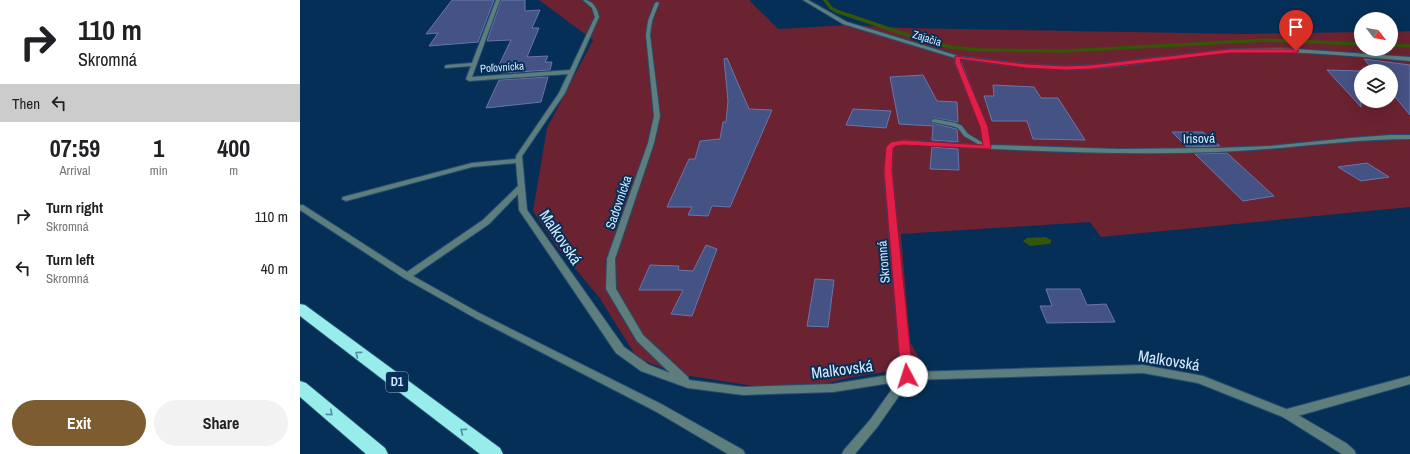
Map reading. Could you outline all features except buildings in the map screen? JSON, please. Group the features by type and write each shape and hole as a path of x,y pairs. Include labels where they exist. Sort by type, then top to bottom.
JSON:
{"highway":[{"name":"D1","path":"300,309 494,454"},
{"path":"300,388 379,454"}],"street":[{"name":"Poľovnícka","path":"498,0 469,79 571,72"},
{"name":"Malkovská","path":"584,0 594,7 597,18 562,93 519,156 523,210 620,350 645,368 688,384 750,391 833,388 907,376 1143,370 1199,380 1287,414 1342,447 1350,454"},
{"name":"Zajačia","path":"805,0 845,23 957,57 1026,66 1066,68 1245,51 1282,50 1410,59"},
{"name":"Sadovnícka","path":"657,3 650,21 648,35 656,116 651,143 612,259 611,288 640,338 688,384"},
{"path":"957,57 958,63 984,127 987,147"},
{"path":"447,67 475,64"},
{"path":"934,121 954,124 960,127 966,134 987,147"},
{"name":"Irisová","path":"987,147 1160,151 1250,149 1381,137 1410,137"},
{"name":"Skromná","path":"907,376 888,171 890,147 894,144 903,142 987,147"},
{"path":"346,199 472,165 520,161"},
{"path":"407,276 486,222 521,187"},
{"path":"300,207 407,276 478,316 659,408 739,454"},
{"path":"848,454 874,423 907,376"},
{"path":"1287,414 1410,380"}],"shaded area":[{"path":"539,0 749,0 778,29 848,25 904,28 1246,34 1354,32 1354,56 1398,56 1398,32 1410,31 1410,207 1101,237 1090,222 901,234 910,342 924,366 853,377 790,392 678,374 637,358 599,297 557,247 533,211 547,128 593,40"},
{"path":"1046,237 1051,240 1051,243 1030,246 1023,241 1027,238"}],"waterway":[{"path":"825,0 831,8 836,11 922,40 951,47 979,50 1066,51 1267,40 1354,44"},
{"path":"1398,45 1410,46"}],"route":[{"path":"907,376 888,171 890,147 894,144 903,142 987,147 984,127 958,63 957,57 1026,66 1066,68 1091,67 1230,51 1296,51"}]}
